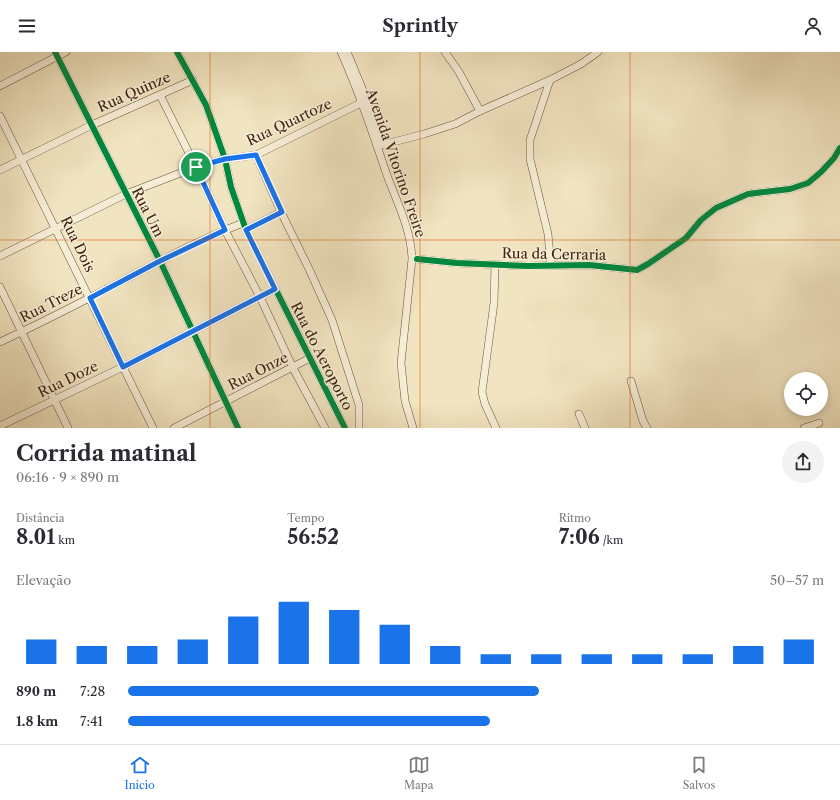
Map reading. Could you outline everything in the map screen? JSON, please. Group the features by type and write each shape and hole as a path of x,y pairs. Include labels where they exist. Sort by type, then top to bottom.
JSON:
{"street":[{"path":"0,86 56,54 66,52"},
{"name":"Rua do Aeroporto","path":"177,52 206,105 225,159 231,186 244,226 310,358 342,427"},
{"name":"Avenida Vitorino Freire","path":"341,52 364,101 382,145 411,229 417,259 404,353 406,386 417,428"},
{"name":"Avenida Vitorino Freire","path":"347,52 403,217 412,248 401,363 405,401 413,428"},
{"path":"445,52 459,72 480,111"},
{"path":"382,145 440,130 454,124 550,80 581,64 598,52"},
{"name":"Rua Um","path":"56,54 160,261 238,428"},
{"name":"Rua Quinze","path":"0,170 92,125 193,80"},
{"path":"550,80 530,140 529,149 530,159 548,234 551,266"},
{"path":"160,95 196,167 225,230 260,297 293,368 325,428"},
{"name":"Rua Quartoze","path":"0,256 126,194 196,167 225,159 256,155 364,101"},
{"name":"Rua Dois","path":"0,116 153,428"},
{"name":"Rua da Cerraria","path":"417,259 495,265 605,266 637,270 686,238 701,220 716,208 748,194 790,189 808,183 834,158 840,148"},
{"path":"256,155 332,320 359,405 359,428"},
{"name":"Rua Treze","path":"0,342 90,298 160,261 225,230 244,226 282,212"},
{"path":"495,265 494,303 482,392 485,404 496,428"},
{"path":"0,287 68,428"},
{"name":"Rua Doze","path":"0,426 55,401 275,289"},
{"name":"Rua Onze","path":"174,428 310,358"},
{"path":"631,380 643,421 647,428"},
{"path":"580,414 585,428"},
{"path":"804,428 819,424"}],"cycle path":[{"path":"55,52 160,261 238,428"},
{"path":"177,52 206,105 225,159 231,187 246,230 345,428"},
{"path":"417,259 457,263 528,266 589,265 637,270 686,238 701,220 716,208 748,194 790,189 808,183 834,158 840,148"}],"route":[{"path":"256,155 282,212 246,230 275,289 123,367 90,298 160,261 225,230 196,167 225,159 256,155"}]}
